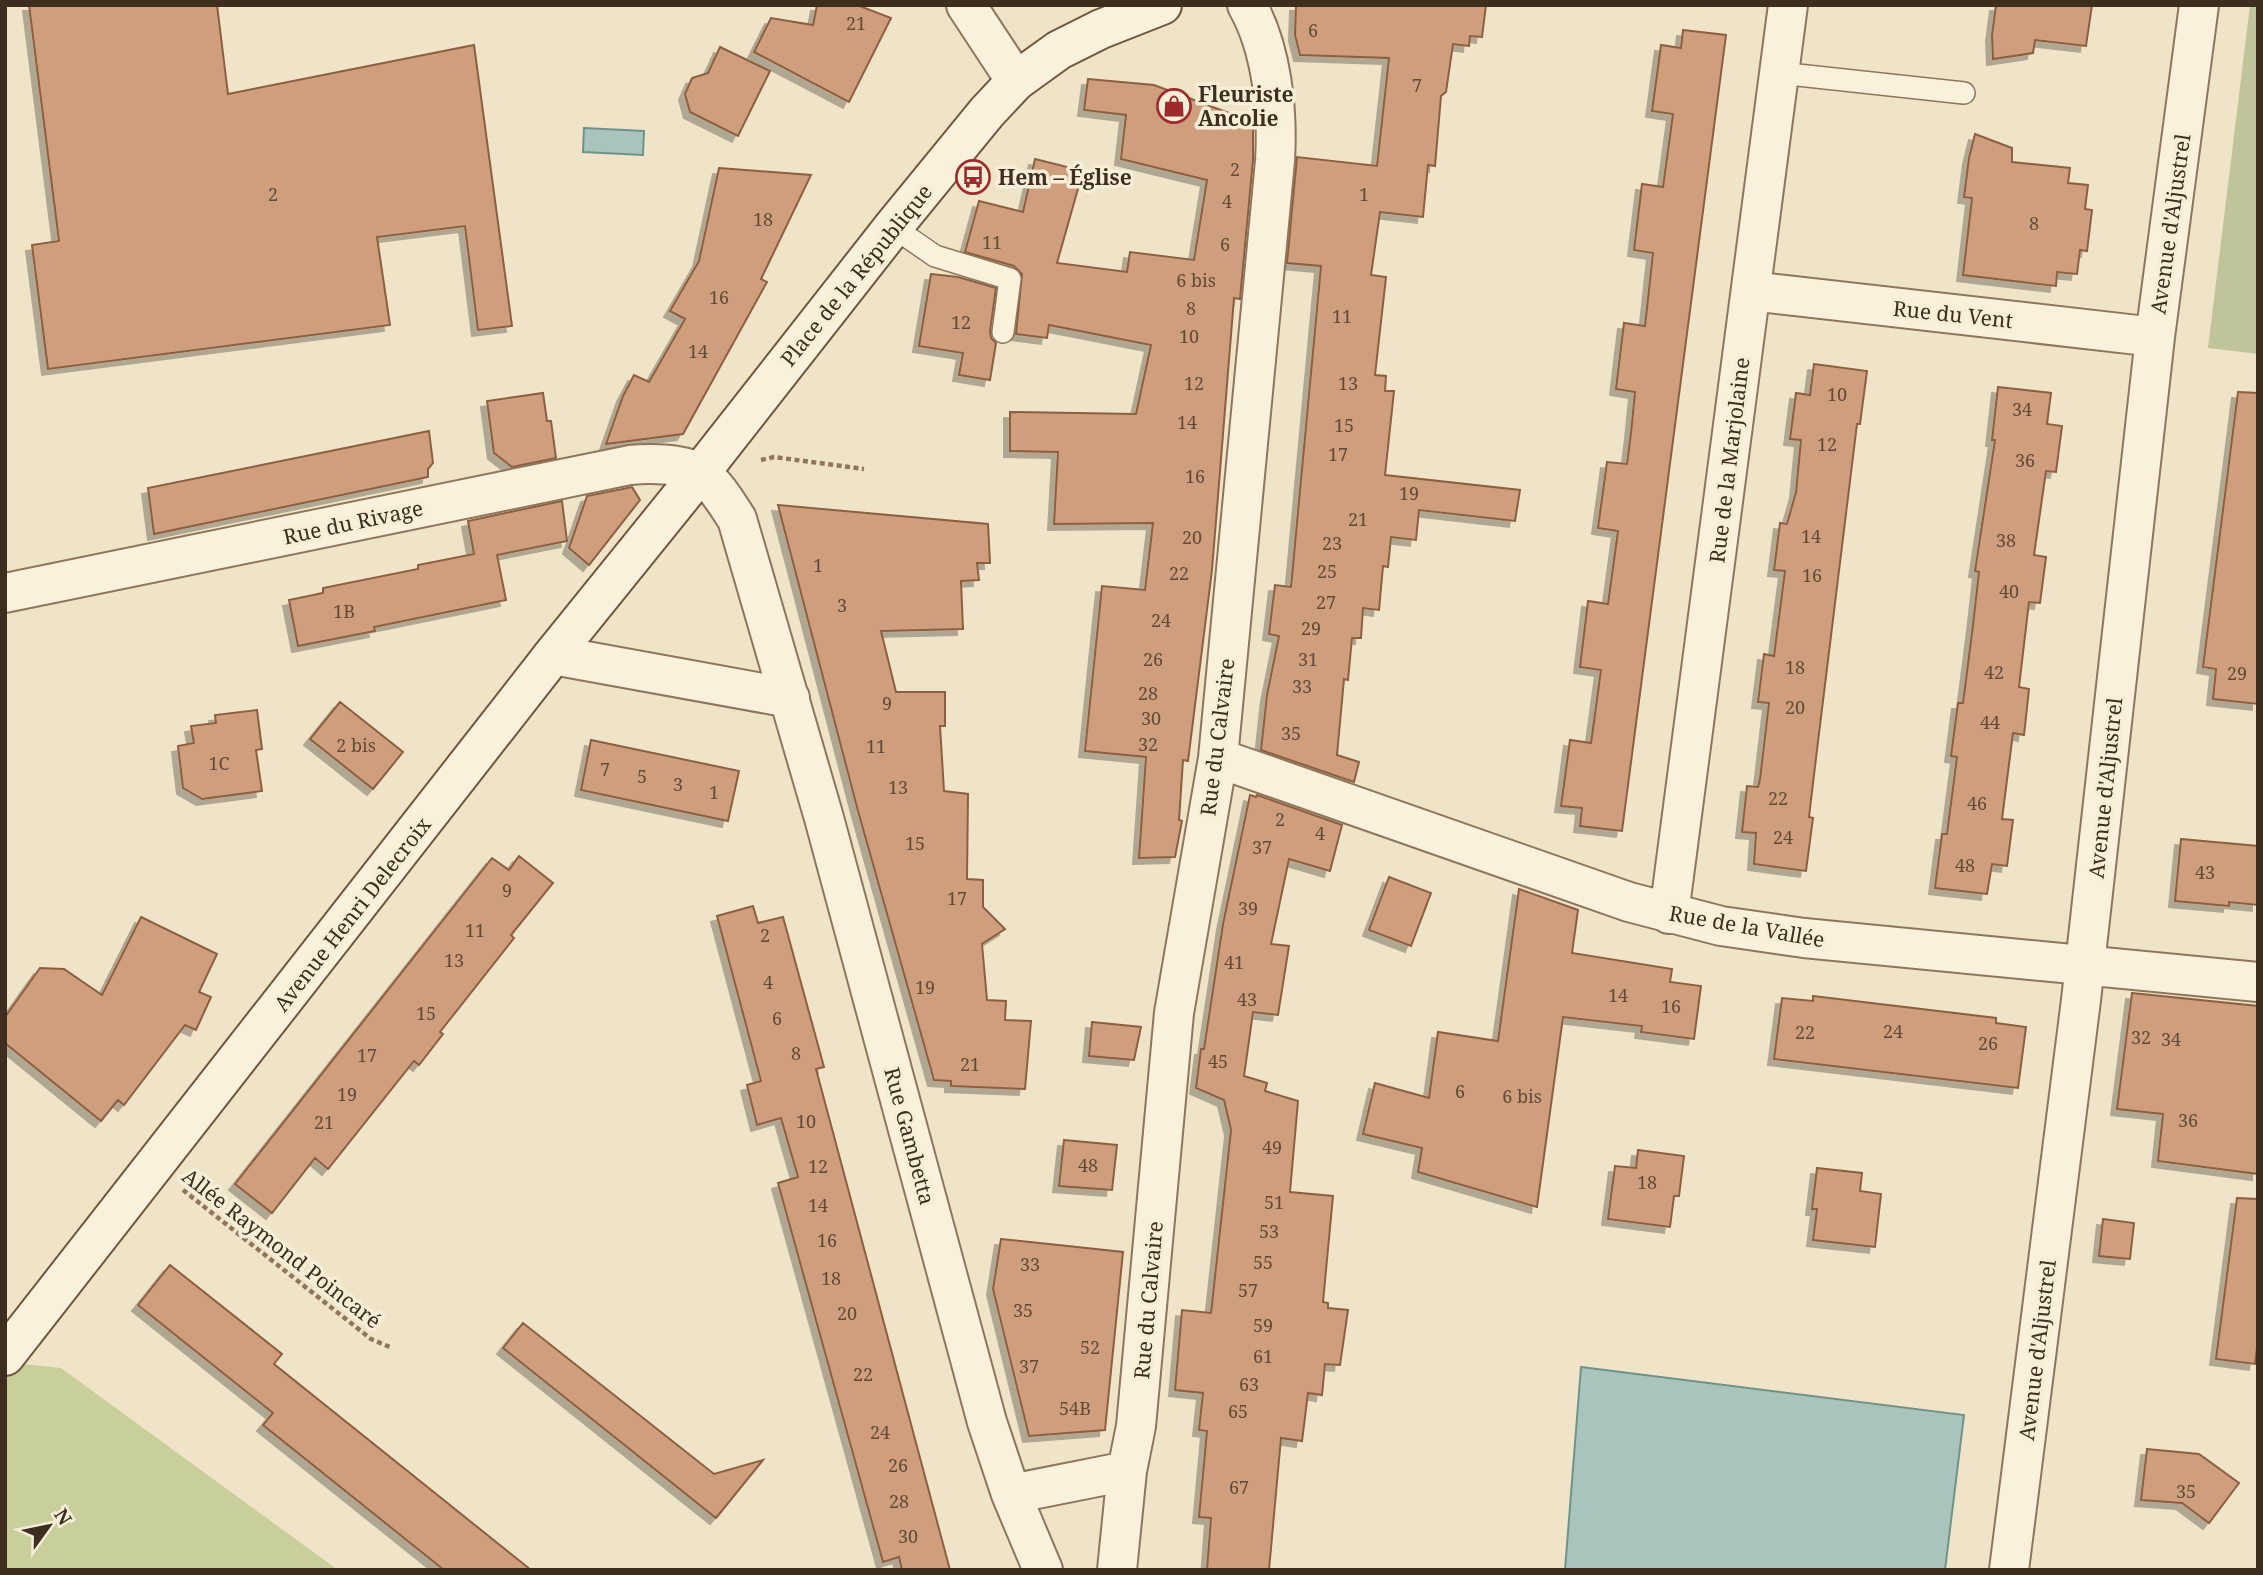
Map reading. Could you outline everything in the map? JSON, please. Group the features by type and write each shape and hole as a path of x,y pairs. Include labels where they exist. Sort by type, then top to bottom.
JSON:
{"street":[{"path":"966,5 1016,81"},
{"name":"Place de la République","path":"700,473 893,227 1016,81 1077,40 1162,5"},
{"name":"Rue du Calvaire","path":"1117,1570 1127,1471 1136,1426 1174,1013 1218,758 1277,131 1261,35 1247,5"},
{"name":"Rue de la Marjolaine","path":"1669,914 1788,5"},
{"name":"Avenue d'Aljustrel","path":"2009,1570 2085,964 2155,337 2199,5"},
{"name":"Rue du Vent","path":"1751,291 2155,337"},
{"name":"Rue du Rivage","path":"5,593 630,465 653,463 700,473"},
{"name":"Avenue Henri Delecroix","path":"5,1356 155,1168 554,655 700,473"},
{"name":"Rue Gambetta","path":"700,473 720,494 737,519 790,698 987,1422 1011,1494 1043,1570"},
{"path":"554,655 790,698"},
{"name":"Rue de la Vallée","path":"1218,758 1615,897 1669,914 1721,926 1804,938 2258,982"},
{"path":"1011,1494 1127,1471"}],"lane":[{"path":"1779,73 1964,93"},
{"path":"893,227 935,256 1010,279 1003,332"}],"path":[{"path":"700,473 774,457 864,469"},
{"name":"Allée Raymond Poincaré","path":"155,1168 371,1339 392,1349"}],"green space":[{"path":"2250,5 2258,5 2258,354 2208,348"},
{"path":"5,1362 61,1368 338,1570 5,1570"}],"water":[{"path":"584,128 644,131 643,155 583,152"},
{"path":"1581,1367 1964,1415 1945,1570 1565,1570"}],"building":[{"path":"29,5 217,5 228,94 474,45 512,326 478,330 465,226 377,237 390,325 48,369 32,245 59,241"},
{"path":"817,5 857,5 891,18 849,102 754,52 771,18 813,25"},
{"path":"1296,5 1486,5 1482,37 1470,36 1469,46 1453,44 1446,92 1441,96 1435,166 1428,165 1423,217 1380,212 1371,275 1386,277 1375,375 1386,376 1385,391 1394,391 1385,475 1520,490 1515,521 1419,510 1416,540 1391,537 1388,567 1383,566 1379,610 1363,608 1361,638 1352,638 1348,680 1344,679 1337,755 1359,762 1354,782 1261,750 1267,695 1279,636 1269,634 1275,585 1291,587 1321,266 1287,263 1297,157 1377,166 1389,58 1300,55 1295,35"},
{"path":"1996,5 2092,5 2086,46 2035,40 2033,53 1993,59 1992,35"},
{"path":"1683,30 1726,35 1622,831 1580,826 1582,808 1561,806 1570,740 1591,743 1601,670 1580,667 1588,601 1608,604 1618,531 1598,528 1607,462 1627,464 1635,392 1616,389 1624,323 1645,326 1653,253 1634,250 1642,184 1663,187 1673,114 1652,111 1661,45 1681,48"},
{"path":"720,47 770,71 738,136 690,112 685,94 692,78 708,73"},
{"path":"1088,79 1154,85 1253,122 1253,160 1240,299 1234,298 1212,570 1188,761 1183,760 1179,820 1182,821 1175,857 1139,858 1146,757 1085,751 1102,586 1145,590 1153,523 1054,524 1058,452 1010,451 1010,412 1136,414 1151,345 1049,325 1047,338 1016,334 1022,274 1014,266 965,252 979,201 1023,212 1035,159 1083,171 1057,263 1127,272 1130,252 1194,260 1207,180 1121,159 1126,115 1084,110"},
{"path":"1975,134 2012,148 2012,162 2070,168 2068,183 2088,185 2085,209 2092,210 2087,251 2080,250 2077,274 2057,272 2056,286 1963,275 1972,198 1964,197"},
{"path":"719,168 811,175 761,279 767,282 683,434 606,444 623,396 634,375 649,382 685,319 670,311 699,261"},
{"path":"931,274 958,277 996,288 990,331 991,338 996,343 990,380 959,375 963,353 919,346"},
{"path":"1814,364 1867,371 1860,424 1857,424 1816,758 1809,817 1813,818 1806,871 1754,864 1756,833 1742,832 1747,786 1758,787 1760,779 1769,703 1758,702 1764,654 1774,656 1785,571 1774,570 1780,523 1787,524 1796,492 1801,440 1790,439 1796,393 1810,395"},
{"path":"1998,387 2051,393 2047,424 2062,426 2056,472 2046,471 2034,555 2046,557 2040,603 2029,602 2019,687 2029,689 2024,735 2013,733 2002,819 2013,820 2007,866 1992,864 1987,894 1935,888 1942,834 1947,834 1957,757 1951,756 1958,703 1963,703 1973,625 1979,572 1975,571 1995,440 1992,440"},
{"path":"2238,392 2258,393 2258,704 2213,699 2216,669 2203,667"},
{"path":"543,393 547,421 551,421 556,458 512,467 494,453 487,401"},
{"path":"429,431 433,463 428,469 428,477 154,534 148,488"},
{"path":"632,487 640,500 589,565 569,548 587,496"},
{"path":"562,501 567,541 497,555 506,600 374,627 375,631 298,646 289,600 323,593 323,588 418,569 418,565 474,554 468,521"},
{"path":"778,505 988,524 990,563 977,563 979,580 961,581 963,629 881,631 896,692 945,692 945,726 940,726 944,791 968,794 967,879 983,880 983,907 1005,929 982,944 987,1000 1006,1001 1005,1020 1031,1021 1025,1089 951,1086 951,1081 934,1080 858,811"},
{"path":"340,702 403,752 373,789 310,739"},
{"path":"257,710 262,749 256,750 262,791 202,799 183,788 178,746 194,743 191,726 216,723 215,715"},
{"path":"591,740 739,771 728,821 581,790"},
{"path":"1250,795 1257,795 1342,825 1330,871 1289,859 1271,944 1289,946 1278,1015 1253,1012 1244,1076 1267,1083 1265,1091 1298,1101 1290,1192 1333,1196 1323,1302 1328,1303 1328,1308 1348,1310 1340,1365 1325,1364 1322,1395 1308,1393 1302,1441 1281,1438 1269,1570 1207,1570 1211,1518 1199,1517 1207,1431 1199,1430 1203,1393 1175,1390 1182,1310 1211,1313 1231,1130 1224,1100 1196,1088 1223,924"},
{"path":"2181,839 2258,846 2258,905 2229,902 2229,906 2175,901"},
{"path":"519,856 553,883 511,935 514,938 440,1032 443,1034 419,1065 414,1061 328,1169 315,1158 272,1213 235,1184 492,858 509,870"},
{"path":"1389,877 1431,893 1411,946 1369,930"},
{"path":"1519,889 1578,910 1572,953 1672,969 1670,982 1701,986 1694,1039 1641,1032 1642,1026 1563,1017 1537,1207 1418,1172 1422,1148 1363,1134 1375,1083 1429,1098 1438,1032 1498,1041"},
{"path":"753,906 758,923 783,917 824,1067 816,1069 950,1570 902,1570 899,1557 883,1562 778,1183 798,1177 781,1118 757,1125 747,1085 761,1081 717,916"},
{"path":"141,917 217,954 199,992 211,997 196,1030 185,1025 124,1105 118,1100 101,1121 5,1043 5,1017 40,968 64,969 102,995"},
{"path":"2132,993 2258,1006 2258,1174 2158,1161 2163,1114 2117,1109"},
{"path":"1813,996 1996,1018 1996,1023 2026,1027 2018,1088 1774,1059 1782,998 1813,1001"},
{"path":"1092,1022 1141,1027 1134,1060 1089,1056"},
{"path":"1064,1140 1117,1145 1112,1190 1059,1186"},
{"path":"1638,1150 1684,1156 1679,1196 1674,1196 1670,1227 1608,1219 1615,1166 1636,1168"},
{"path":"1817,1168 1862,1173 1860,1191 1881,1194 1875,1247 1813,1240 1817,1209 1812,1209"},
{"path":"2237,1198 2258,1199 2258,1339 2255,1364 2216,1359"},
{"path":"2103,1219 2134,1223 2130,1259 2099,1256"},
{"path":"1001,1239 1123,1252 1105,1430 1029,1436 993,1289"},
{"path":"170,1265 282,1354 274,1364 531,1570 444,1570 263,1425 273,1413 138,1305"},
{"path":"523,1323 714,1474 763,1460 716,1518 503,1348"},
{"path":"2147,1449 2199,1454 2239,1483 2209,1523 2182,1503 2141,1500"}],"place":[{"name":"Fleuriste Ancolie","path":"1174,106"},
{"name":"Hem – Église","path":"973,177"}]}
